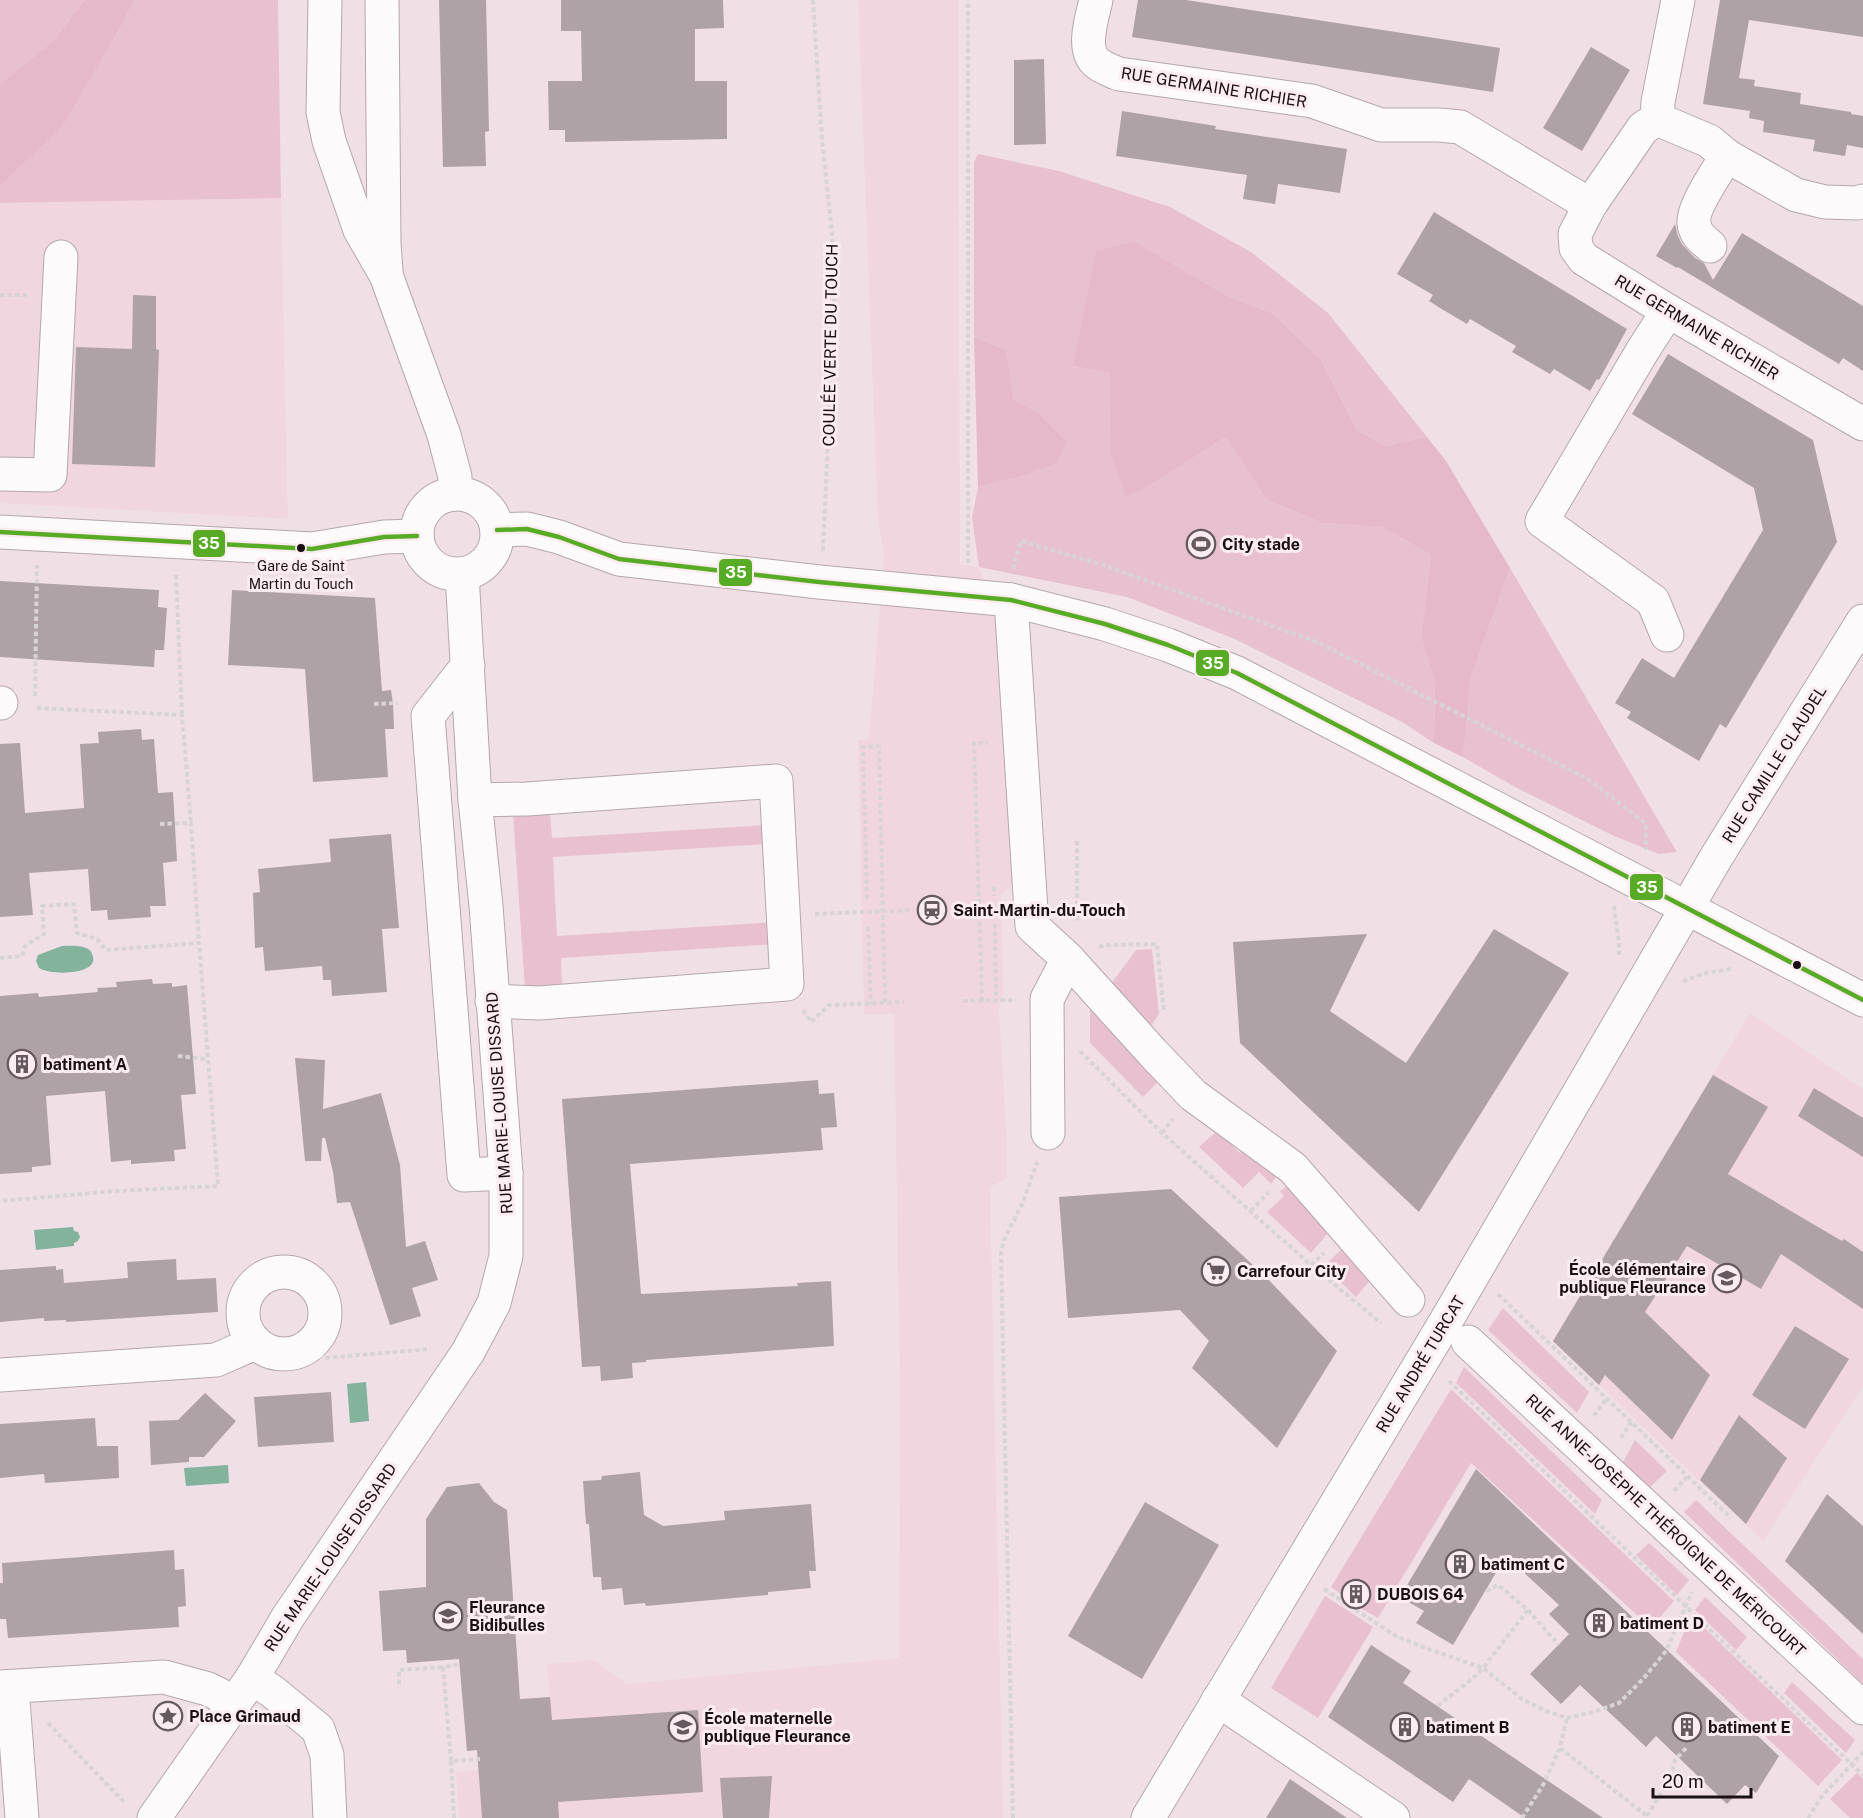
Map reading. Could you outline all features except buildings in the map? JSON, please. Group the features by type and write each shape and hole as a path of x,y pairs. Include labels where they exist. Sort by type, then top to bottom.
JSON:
{"street":[{"path":"325,0 323,112 329,141 360,230 386,274 444,435 455,477 454,494"},
{"path":"382,0 386,274"},
{"name":"RUE GERMAINE RICHIER","path":"1096,0 1089,29 1089,47 1096,63 1119,74 1312,101 1381,125 1460,127 1590,205"},
{"path":"1678,0 1658,102 1657,119 1709,141 1727,156 1796,195 1826,202 1857,203 1863,201"},
{"name":"RUE GERMAINE RICHIER","path":"1657,119 1643,128 1590,205 1575,234 1576,248 1584,260 1863,424"},
{"path":"1710,246 1698,236 1694,223 1696,209 1727,156"},
{"path":"0,474 50,475 61,257"},
{"path":"1667,635 1653,601 1542,521 1668,311"},
{"path":"454,494 469,496 483,503 492,515 497,530 496,545 489,559 477,569 462,574 446,572 431,565 421,551 417,536 420,520 427,507 439,498 454,494"},
{"path":"497,530 527,529 559,537 620,559 819,582 968,596 1012,585 1106,624 1168,645 1237,673 1863,1000"},
{"path":"0,532 312,549 384,537 417,536"},
{"name":"RUE MARIE-LOUISE DISSARD","path":"144,1815 252,1678 288,1617 468,1352 494,1303 506,1256 506,1173 476,800 462,574"},
{"path":"1012,585 1032,926 1068,959 1193,1095 1293,1168 1408,1300"},
{"name":"RUE CAMILLE CLAUDEL","path":"1687,908 1863,621"},
{"path":"468,665 429,716 464,1175 506,1173"},
{"path":"476,800 527,799 776,781 787,984 539,1003 492,1001"},
{"name":"RUE ANDRÉ TURCAT","path":"1148,1818 1446,1321 1687,908"},
{"path":"1048,1134 1047,999 1068,959"},
{"path":"274,1271 303,1275 319,1290 326,1314 319,1335 305,1349 292,1354 271,1353 255,1343 243,1323 246,1294 256,1281 274,1271"},
{"name":"RUE ANNE-JOSÈPHE THÉROIGNE DE MÉRICOURT","path":"1468,1341 1863,1708"},
{"path":"0,1375 216,1360 255,1343"},
{"path":"22,1818 9,1696 164,1677 208,1689 220,1695 232,1706"},
{"path":"252,1678 318,1729 327,1755 330,1818"},
{"path":"1218,1700 1393,1818"}],"path":[{"name":"COULÉE VERTE DU TOUCH","path":"813,0 822,140 832,232 834,307 823,559 819,582"},
{"path":"968,0 968,596"},
{"path":"33,716 37,708 34,690 37,535"},
{"path":"0,1201 116,1191 218,1186 182,715 175,541"},
{"path":"1012,585 1022,541 1103,565 1317,642 1588,778 1646,824 1647,855"},
{"path":"374,704 403,702"},
{"path":"37,708 182,715"},
{"path":"982,1001 974,743 989,743"},
{"path":"867,899 863,747 879,746 885,1003"},
{"path":"160,824 191,823"},
{"path":"994,884 994,896"},
{"path":"0,958 22,956 24,946 44,934 42,906 74,904 77,933 97,939 106,950 199,943"},
{"path":"806,914 914,910"},
{"path":"994,924 996,1000"},
{"path":"868,927 871,1004"},
{"path":"1068,959 1104,945 1157,944 1164,1018 1153,1053"},
{"path":"1674,987 1706,973 1730,969 1738,971"},
{"path":"963,1001 1004,1000"},
{"path":"829,1005 904,1002"},
{"path":"178,1056 208,1059"},
{"path":"1013,1818 1001,1253 1004,1240 1023,1202 1048,1134"},
{"path":"1498,1293 1731,1518"},
{"path":"305,1349 324,1358 430,1349 468,1352"},
{"path":"1447,1378 1863,1775"},
{"path":"1323,1588 1396,1636 1483,1668 1522,1699 1567,1718 1619,1703 1643,1679 1666,1651 1694,1587 1714,1570"},
{"path":"1486,1591 1498,1585 1528,1610 1559,1645"},
{"path":"1437,1706 1455,1690 1474,1679 1528,1610"},
{"path":"399,1684 399,1670 456,1665 455,1659"},
{"path":"442,1667 454,1818"},
{"path":"9,1696 39,1715 144,1815"},
{"path":"1522,1818 1543,1785 1560,1748 1567,1718"},
{"path":"1560,1748 1647,1817 1671,1778 1675,1760 1687,1747"},
{"path":"1808,1818 1822,1796 1863,1752"},
{"path":"451,1761 480,1759"}],"shaded area":[{"path":"0,0 85,0 53,41 0,84"},
{"path":"85,0 134,0 63,126 0,186 0,84 53,41"},
{"path":"134,0 278,0 281,198 0,203 0,186 63,126"},
{"path":"858,0 958,0 960,564 979,567 997,614 1014,884 1001,895 1003,988 999,1011 1007,1178 990,1187 1003,1818 459,1818 456,1772 480,1770 480,1750 467,1751 463,1703 550,1697 547,1664 594,1660 627,1684 899,1658 900,1393 894,1014 864,1014 858,740 869,739 884,556 878,519"},
{"path":"978,154 1059,171 1170,207 1251,252 1328,313 1427,437 1386,446 1357,430 1321,360 1272,313 1227,296 1136,242 1073,366 1111,373 1111,453 1152,484 1226,437 1266,499 1322,523 1382,527 1431,555 1421,637 1435,680 1434,743 1402,722 1235,639 1127,597 979,567 972,518 978,487 1018,477 1037,412 1012,400 1006,350 974,337 974,162"},
{"path":"281,198 288,519 0,503 0,203"},
{"path":"1136,242 1227,296 1272,313 1321,360 1357,430 1386,446 1427,437 1446,461 1510,568 1471,677 1463,757 1434,743 1435,680 1421,637 1431,555 1382,527 1322,523 1266,499 1226,437 1152,484 1126,496 1111,453 1110,373 1073,366 1096,251"},
{"path":"974,337 1006,350 1013,400 1037,412 1066,441 1057,463 1018,477 978,487"},
{"path":"1510,568 1677,852 1659,854 1614,836 1515,787 1463,757 1471,677"},
{"path":"550,812 552,838 767,825 769,844 553,857 557,936 775,922 776,944 561,958 562,987 525,989 513,814"},
{"path":"62,946 87,948 92,953 93,961 90,966 74,972 45,971 39,968 36,961 38,955"},
{"path":"1152,949 1159,1014 1148,1030 1111,984 1136,950"},
{"path":"1090,1009 1161,1079 1143,1097 1090,1043"},
{"name":"École élémentaire publique Fleurance","path":"1750,1013 1863,1089 1863,1386 1763,1541 1553,1341"},
{"path":"1217,1131 1240,1153 1247,1146 1281,1170 1271,1184 1259,1172 1243,1188 1199,1147"},
{"path":"1295,1181 1333,1227 1311,1253 1267,1212 1284,1196 1280,1191"},
{"path":"73,1227 80,1237 74,1246 36,1250 34,1230"},
{"path":"1347,1244 1372,1278 1356,1297 1324,1266"},
{"path":"1503,1308 1589,1392 1577,1413 1488,1330"},
{"path":"1464,1367 1602,1500 1595,1514 1456,1383"},
{"path":"366,1382 369,1421 350,1423 347,1384"},
{"path":"1451,1389 1674,1601 1651,1628 1471,1463 1378,1618 1362,1609 1372,1592 1351,1579 1341,1594 1331,1587"},
{"path":"1635,1440 1667,1471 1649,1488 1621,1466"},
{"path":"228,1465 229,1483 186,1486 184,1468"},
{"path":"1696,1500 1863,1659 1863,1684 1684,1512"},
{"path":"1649,1543 1689,1580 1677,1595 1636,1555"},
{"path":"1325,1596 1373,1627 1318,1718 1271,1688"},
{"path":"1705,1597 1747,1637 1736,1650 1695,1610"},
{"path":"1691,1615 1842,1760 1818,1786 1676,1652"},
{"path":"1792,1682 1855,1740 1846,1753 1784,1693"},
{"path":"1857,1773 1863,1779 1863,1818 1850,1818 1830,1799"}],"transit line":[{"name":"35","path":"497,530 527,529 559,537 619,559 819,582 1011,600 1105,624 1168,645 1237,673 1863,1000"},
{"name":"35","path":"0,532 312,549 384,537 417,536"}],"place":[{"name":"City stade","path":"1201,544"},
{"name":"Gare de Saint Martin du Touch","path":"301,548"},
{"name":"Saint-Martin-du-Touch","path":"932,910"},
{"name":"batiment A","path":"22,1064"},
{"name":"Carrefour City","path":"1216,1271"},
{"name":"École élémentaire publique Fleurance","path":"1727,1278"},
{"name":"batiment C","path":"1460,1564"},
{"name":"DUBOIS 64","path":"1356,1594"},
{"name":"Fleurance Bidibulles","path":"448,1616"},
{"name":"batiment D","path":"1599,1623"},
{"name":"Place Grimaud","path":"168,1716"},
{"name":"École maternelle publique Fleurance","path":"683,1727"},
{"name":"batiment B","path":"1405,1727"},
{"name":"batiment E","path":"1687,1727"}]}
